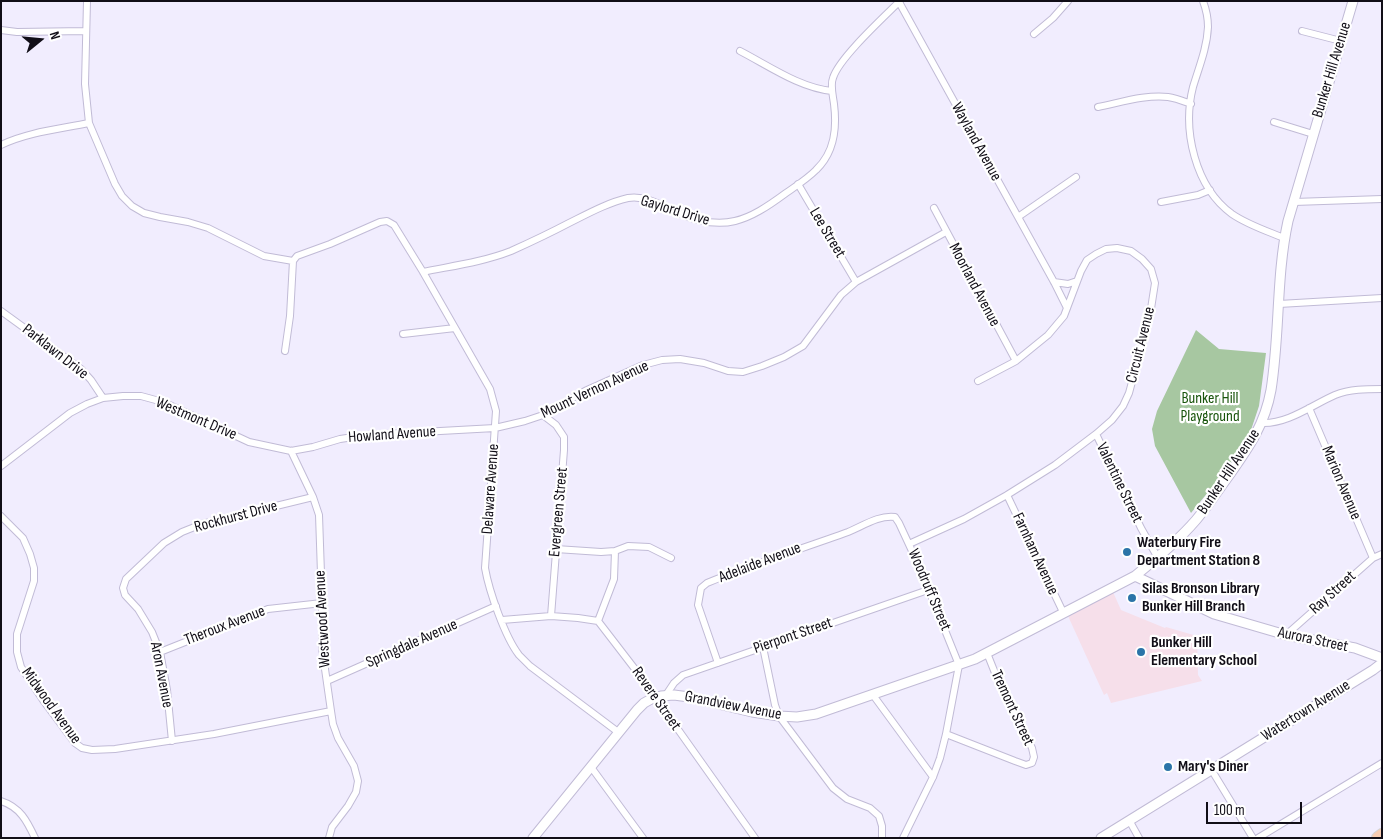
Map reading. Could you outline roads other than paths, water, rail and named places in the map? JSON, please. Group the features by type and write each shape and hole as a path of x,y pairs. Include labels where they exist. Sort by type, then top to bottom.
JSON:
{"highway":[{"path":"1378,838 1382,835"}],"main road":[{"name":"Bunker Hill Avenue","path":"959,664 987,653 1135,576 1158,558 1197,519 1249,447 1262,423 1271,391 1284,238 1353,1"},
{"name":"Aurora Street","path":"1135,576 1214,614 1286,635 1355,648 1382,658"},
{"name":"Watertown Avenue","path":"1101,838 1382,663"},
{"name":"Grandview Avenue","path":"533,838 639,707 655,698 666,695 685,696 752,712 797,717 816,714 959,664"}],"street":[{"path":"87,1 85,84 89,123 115,184 122,196 132,206 144,213 208,228 264,256 293,260 290,316 285,351"},
{"path":"1034,34 1053,18 1068,1"},
{"path":"1203,1 1208,27 1201,62 1193,88 1189,123 1195,159 1210,190 1222,206 1250,224 1284,238"},
{"name":"Gaylord Drive","path":"423,272 486,259 510,251 605,205 631,198 642,198 656,202 695,220 715,224 735,222 753,215 816,170 826,157 834,141 836,126 832,92 833,78 850,51 899,2"},
{"name":"Wayland Avenue","path":"899,2 1067,308"},
{"path":"1,30 17,32 86,30"},
{"path":"1302,31 1341,41"},
{"path":"740,51 803,84 818,90 832,92"},
{"path":"1098,107 1150,97 1179,99 1191,104"},
{"path":"1274,122 1313,134"},
{"path":"1,145 16,138 89,123"},
{"path":"1018,217 1076,177"},
{"name":"Lee Street","path":"798,184 856,282"},
{"path":"1161,202 1198,195 1210,190"},
{"path":"1294,202 1382,199"},
{"name":"Moorland Avenue","path":"934,208 1016,361"},
{"name":"Delaware Avenue","path":"293,260 297,256 380,222 387,221 394,225 490,389 496,411 485,568 496,606 512,643 519,655 530,666 618,732"},
{"name":"Mount Vernon Avenue","path":"495,428 543,415 594,387 643,365 662,360 704,363 728,372 743,372 784,357 803,346 841,295 856,282 946,232"},
{"name":"Circuit Avenue","path":"909,544 964,519 1007,495 1055,465 1112,420 1123,406 1129,394 1150,315 1154,283 1150,269 1142,259 1131,251 1117,248 1106,249 1087,260 1080,271 1064,316 1048,335 1016,361 978,381"},
{"path":"1054,282 1068,284 1077,282"},
{"path":"1279,304 1382,298"},
{"name":"Parklawn Drive","path":"1,311 81,369 103,398"},
{"path":"403,334 456,328"},
{"path":"1262,423 1271,423 1285,419 1349,390 1382,389"},
{"name":"Westmont Drive","path":"1,466 70,413 103,398 123,396 141,396 163,402 249,442 291,451"},
{"name":"Marion Avenue","path":"1309,408 1373,558"},
{"name":"Evergreen Street","path":"543,415 556,425 564,437 551,616"},
{"name":"Howland Avenue","path":"291,451 340,439 367,435 495,428"},
{"name":"Valentine Street","path":"1096,434 1141,528 1158,558"},
{"name":"Westwood Avenue","path":"291,451 313,496 319,515 322,648 330,711 338,738 354,766 358,781 356,792 332,827 329,838"},
{"name":"Farnham Avenue","path":"1007,495 1063,612"},
{"name":"Rockhurst Drive","path":"123,588 126,579 164,542 182,532 202,524 313,496"},
{"name":"Midwood Avenue","path":"1,516 24,538 34,568 34,582 17,634 17,652 21,666 43,700 76,743 82,748 115,750 330,711"},
{"name":"Woodruff Street","path":"895,517 909,544 959,664"},
{"name":"Adelaide Avenue","path":"718,663 698,605 701,588 707,583 779,555 850,531 879,518 895,517"},
{"path":"556,549 601,552 615,551 628,546 650,547 671,558"},
{"path":"502,620 551,616 598,621 614,579 615,551"},
{"name":"Ray Street","path":"1286,635 1373,558 1382,554"},
{"name":"Aron Avenue","path":"123,588 125,596 138,609 152,632 160,652 167,690 172,741"},
{"name":"Pierpont Street","path":"666,695 681,676 928,590"},
{"name":"Theroux Avenue","path":"160,652 268,609 322,603"},
{"name":"Springdale Avenue","path":"327,681 496,606"},
{"name":"Revere Street","path":"598,621 755,838"},
{"path":"763,647 779,716 833,788 847,799 870,808 878,816 882,826 882,838"},
{"name":"Tremont Street","path":"946,734 1026,765 1032,763 1034,756 1032,748 987,653"},
{"path":"903,838 933,777 940,758 959,664"},
{"path":"873,695 933,777"},
{"path":"1258,838 1382,763"},
{"path":"591,767 643,838"},
{"path":"1212,769 1253,838"},
{"path":"1,801 10,803 18,810 35,838"},
{"path":"1129,820 1139,838"}],"place":[{"name":"Waterbury Fire Department Station 8","path":"1127,552"},
{"name":"Silas Bronson Library Bunker Hill Branch","path":"1132,598"},
{"name":"Bunker Hill Elementary School","path":"1141,652"},
{"name":"Mary's Diner","path":"1168,767"}],"park label":[{"name":"Bunker Hill Playground","path":"1210,408"}]}
